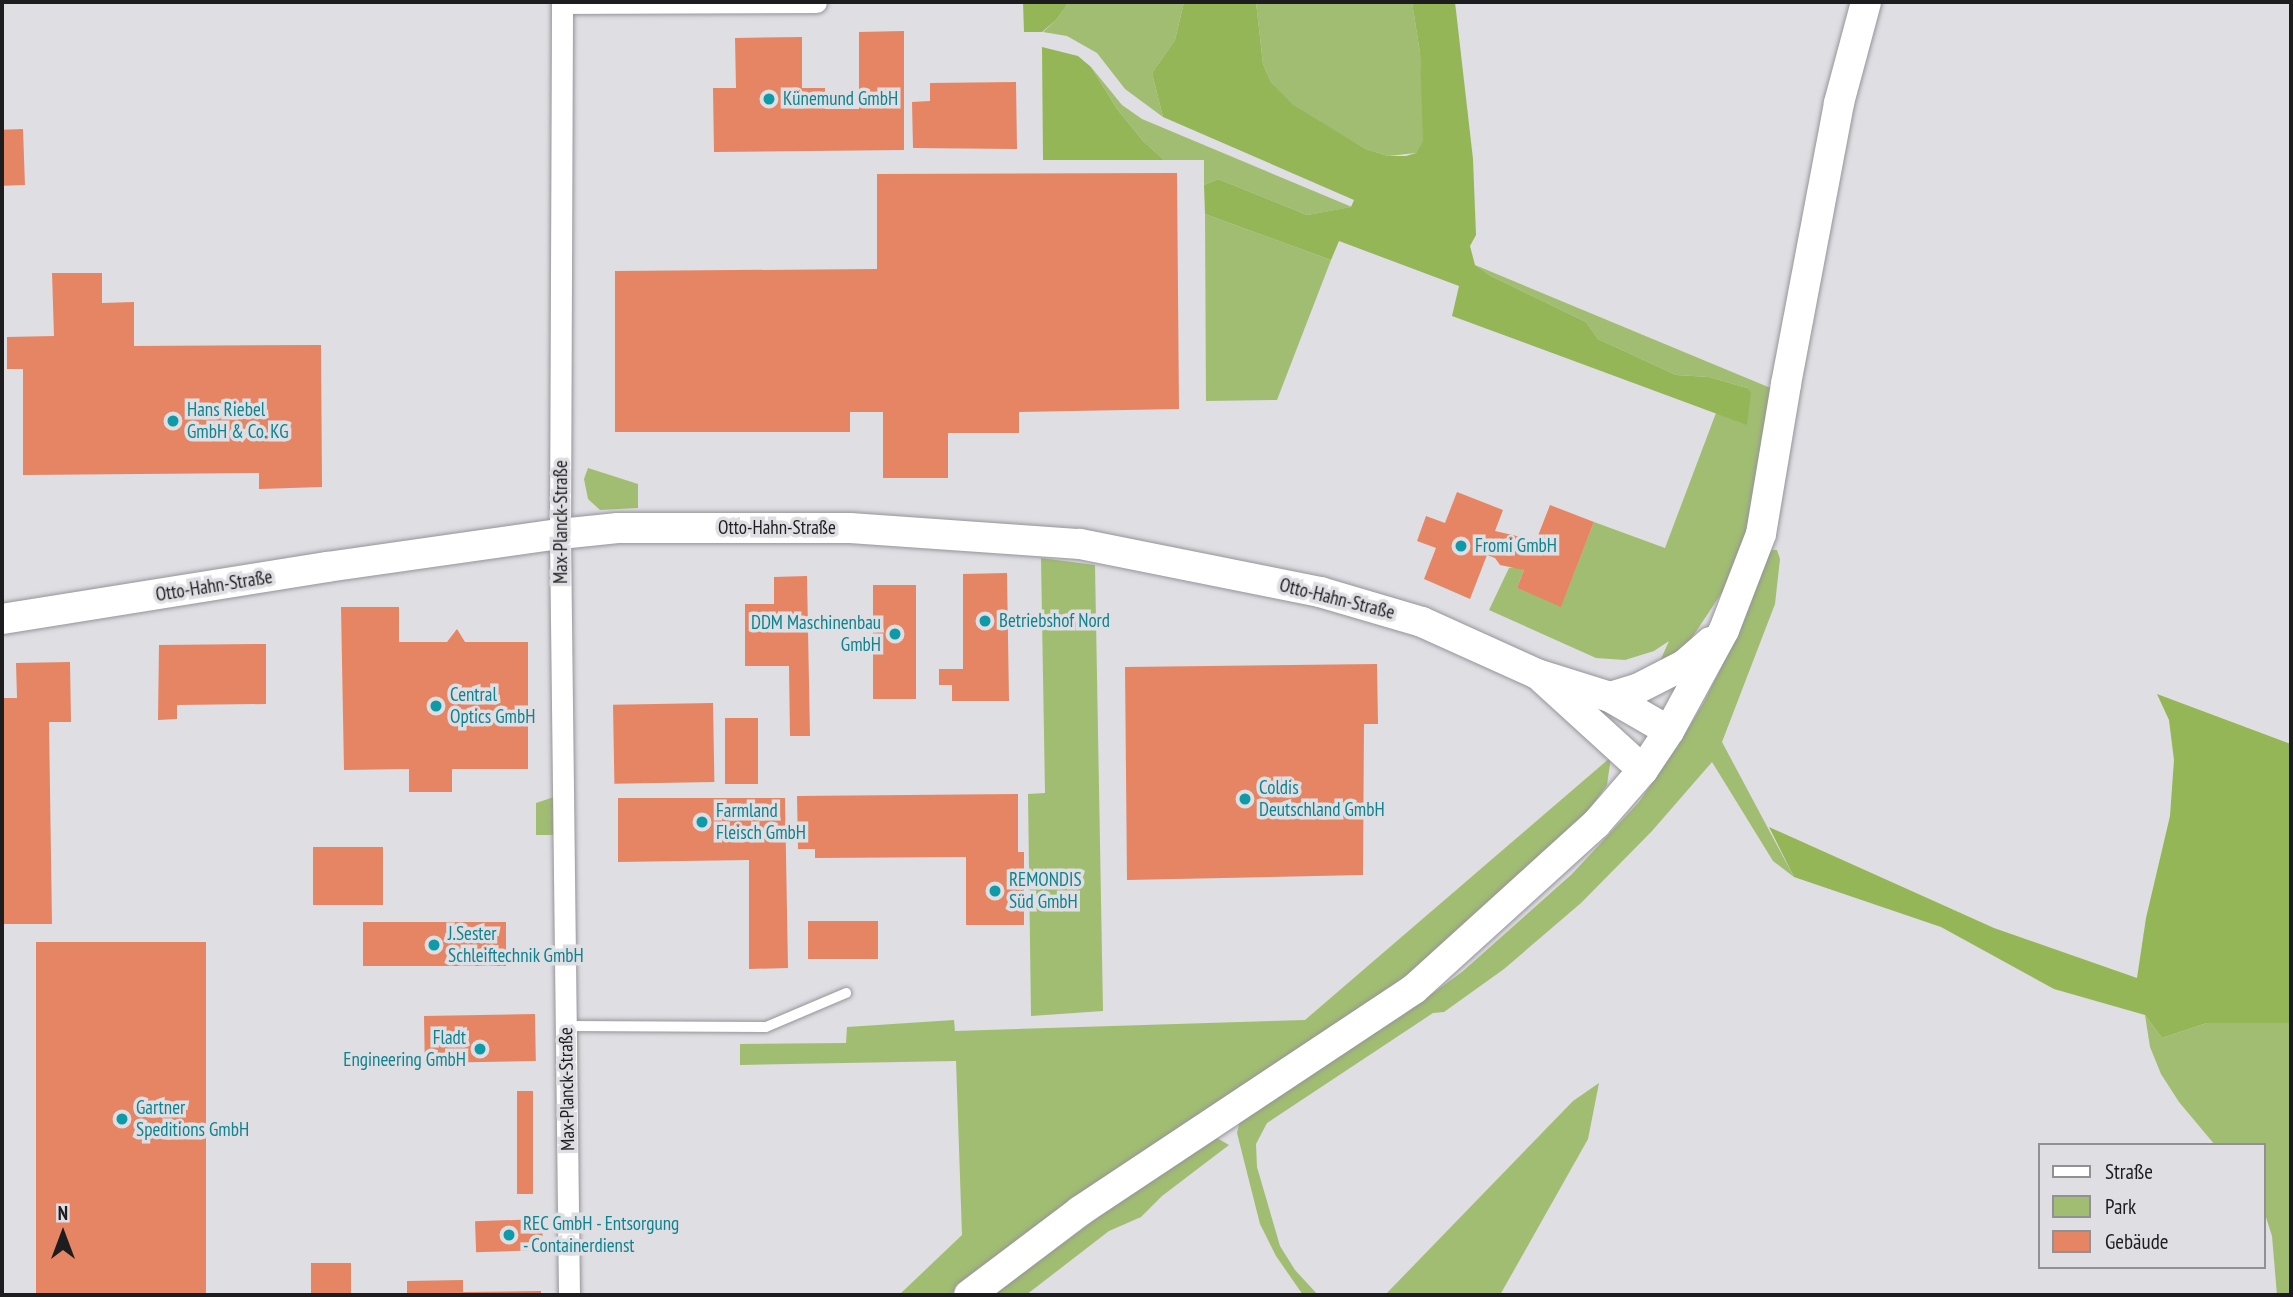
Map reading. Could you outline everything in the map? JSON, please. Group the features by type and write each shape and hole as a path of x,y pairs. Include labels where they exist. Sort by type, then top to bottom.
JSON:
{"street":[{"name":"Max-Planck-Straße","path":"569,1295 560,534 562,3 816,2"},
{"path":"969,1295 1080,1212 1414,989 1597,824 1643,770 1670,731 1724,630 1761,534 1786,384 1839,103 1866,2"},
{"name":"Otto-Hahn-Straße","path":"2,619 327,567 560,534 618,528 850,528 1080,544 1320,592 1422,621 1537,674"},
{"path":"1610,696 1637,689 1684,665 1724,630"},
{"path":"1537,674 1610,696 1670,731"},
{"path":"1537,674 1643,770"}],"lane":[{"path":"566,1026 766,1027 846,993"}],"green space":[{"path":"1023,2 1069,2 1056,20 1042,32 1024,32"},
{"path":"1069,2 1184,2 1175,40 1152,73 1163,117 1125,89 1097,53 1067,36 1043,32"},
{"path":"1184,2 1256,2 1263,64 1271,82 1293,105 1366,149 1388,156 1406,156 1416,153 1423,141 1420,53 1412,2 1455,2 1473,159 1476,235 1470,246 1475,265 1491,276 1586,322 1598,339 1676,375 1709,377 1747,388 1751,393 1747,425 1452,316 1459,286 1339,241 1331,260 1205,214 1204,185 1218,179 1307,215 1351,207 1354,200 1163,117 1152,73 1175,40"},
{"path":"1256,2 1412,2 1420,53 1423,108 1423,142 1416,153 1388,156 1366,149 1293,106 1271,82 1263,64"},
{"path":"1042,47 1078,56 1091,67 1117,109 1143,141 1164,160 1043,160"},
{"path":"1091,67 1122,105 1142,119 1352,207 1307,215 1218,179 1204,185 1204,160 1164,160 1143,141 1117,109"},
{"path":"1205,214 1331,260 1277,400 1206,401"},
{"path":"1475,265 1773,389 1748,527 1731,579 1689,642 1653,677 1669,641 1654,651 1625,660 1596,658 1489,610 1509,568 1517,567 1524,570 1517,588 1561,606 1594,522 1665,548 1716,413 1747,424 1747,388 1709,377 1676,375 1598,339 1586,322 1491,276"},
{"path":"588,468 638,484 638,508 600,510 588,499 584,479"},
{"path":"1772,550 1777,550 1780,559 1775,604 1722,742 1794,877 1773,861 1712,762 1652,831 1581,903 1504,969 1444,1012 1433,1013 1267,1123 1256,1144 1257,1167 1280,1246 1295,1270 1318,1295 1303,1295 1276,1256 1260,1224 1237,1133 1240,1120 1400,1017 1462,972 1572,874 1639,802 1677,747 1704,702 1732,645 1763,560"},
{"path":"1041,558 1095,565 1103,1011 1031,1016 1028,794 1045,793"},
{"path":"2157,694 2291,744 2291,1023 2207,1023 2162,1038 2145,1015 2054,989 1941,927 1794,877 1769,827 1994,928 2137,978 2146,918 2170,816 2174,760 2169,720"},
{"path":"1611,757 1607,785 1587,813 1418,967 1334,1029 1036,1226 950,1295 899,1295 962,1235 956,1061 740,1065 740,1044 846,1043 847,1027 954,1020 955,1031 1305,1020"},
{"path":"554,797 554,835 536,835 536,803"},
{"path":"2145,1015 2162,1038 2207,1023 2291,1023 2291,1295 2277,1295 2272,1236 2265,1214 2265,1143 2213,1143 2179,1102 2161,1074 2150,1047"},
{"path":"1599,1083 1588,1139 1500,1295 1385,1295 1573,1101"},
{"path":"1217,1138 1229,1145 1162,1196 1141,1217 1109,1231 1026,1295 993,1295 1104,1213"}],"building":[{"name":"Künemund GmbH","path":"904,31 904,150 714,152 713,88 736,88 735,38 802,37 802,88 825,88 825,109 859,109 859,32"},
{"path":"1016,82 1017,149 913,148 912,102 930,101 930,83"},
{"path":"23,129 25,185 4,186 2,130"},
{"path":"1177,173 1179,409 1019,412 1019,433 948,433 948,478 883,478 883,412 850,412 850,432 615,432 615,271 877,269 877,174"},
{"name":"Hans Riebel GmbH & Co. KG","path":"52,273 102,273 102,303 134,302 134,346 321,345 322,487 259,489 259,473 23,475 23,369 7,369 7,337 54,336"},
{"path":"1457,492 1503,510 1495,531 1521,537 1534,546 1550,505 1594,522 1561,607 1517,588 1524,570 1500,565 1495,558 1487,555 1470,599 1424,579 1436,548 1417,541 1426,516 1445,523"},
{"name":"Betriebshof Nord","path":"1007,573 1009,701 952,701 952,685 939,685 939,669 963,669 963,574"},
{"path":"807,576 810,736 790,736 789,666 745,666 745,604 774,604 774,577"},
{"name":"DDM Maschinenbau GmbH","path":"873,585 916,585 916,699 873,699"},
{"name":"Central Optics GmbH","path":"341,607 399,607 399,642 447,642 457,629 465,642 528,642 528,769 452,769 452,792 409,792 409,769 344,770"},
{"path":"266,644 266,704 177,705 177,719 158,720 159,645"},
{"path":"70,662 71,722 49,722 52,924 2,924 2,698 17,698 16,663"},
{"name":"Coldis Deutschland GmbH","path":"1377,664 1378,724 1364,724 1363,875 1127,880 1125,667"},
{"path":"713,703 714,782 614,784 613,705"},
{"path":"725,718 758,718 758,784 725,784"},
{"name":"REMONDIS Süd GmbH","path":"1018,794 1018,852 1024,852 1024,925 966,925 966,857 815,858 815,849 798,849 797,796"},
{"name":"Farmland Fleisch GmbH","path":"618,798 785,798 788,968 749,969 749,860 618,862"},
{"path":"313,847 383,847 383,905 313,905"},
{"path":"808,921 878,921 878,959 808,959"},
{"name":"J.Sester Schleiftechnik GmbH","path":"363,922 506,922 506,966 363,966"},
{"name":"Gartner Speditions GmbH","path":"36,942 206,942 206,1295 36,1295"},
{"name":"Fladt Engineering GmbH","path":"535,1014 536,1061 425,1063 424,1016"},
{"path":"517,1091 533,1091 533,1194 517,1194"},
{"name":"REC GmbH - Entsorgung - Containerdienst","path":"542,1219 543,1250 476,1252 475,1221"},
{"path":"311,1263 351,1263 351,1295 311,1295"},
{"path":"463,1280 463,1292 541,1291 541,1295 407,1295 407,1281"}],"place":[{"name":"Künemund GmbH","path":"769,99"},
{"name":"Hans Riebel GmbH & Co. KG","path":"173,421"},
{"name":"Fromi GmbH","path":"1461,546"},
{"name":"Betriebshof Nord","path":"985,621"},
{"name":"DDM Maschinenbau GmbH","path":"895,634"},
{"name":"Central Optics GmbH","path":"436,706"},
{"name":"Coldis Deutschland GmbH","path":"1245,799"},
{"name":"Farmland Fleisch GmbH","path":"702,822"},
{"name":"REMONDIS Süd GmbH","path":"995,891"},
{"name":"J.Sester Schleiftechnik GmbH","path":"434,945"},
{"name":"Fladt Engineering GmbH","path":"480,1049"},
{"name":"Gartner Speditions GmbH","path":"122,1119"},
{"name":"REC GmbH - Entsorgung - Containerdienst","path":"509,1235"}]}
